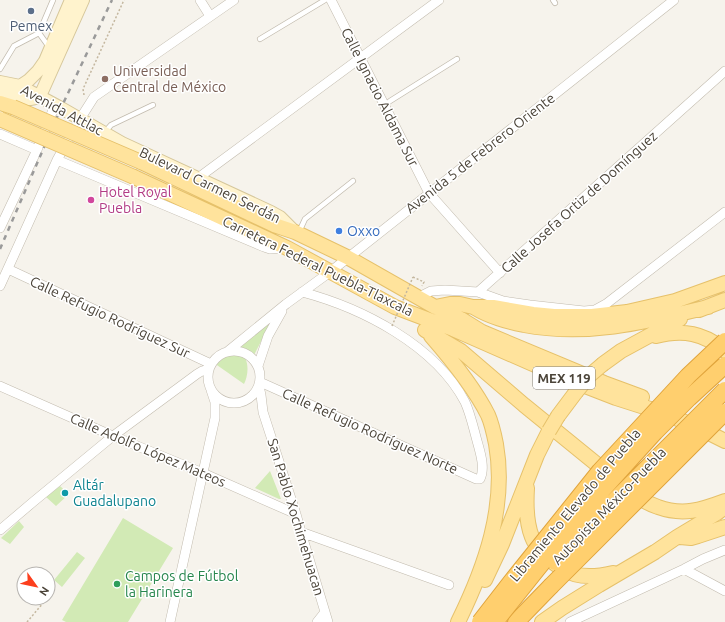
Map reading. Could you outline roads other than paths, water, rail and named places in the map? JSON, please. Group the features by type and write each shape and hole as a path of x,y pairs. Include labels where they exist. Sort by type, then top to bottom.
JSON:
{"highway":[{"name":"Libramiento Elevado de Puebla","path":"480,622 600,471 688,376 725,341"},
{"name":"Libramiento Elevado de Puebla","path":"494,622 602,490 678,409 725,365"},
{"name":"Autopista México-Puebla","path":"516,622 545,582 615,500 725,390"},
{"name":"Autopista México-Puebla","path":"494,622 545,582 725,412"}],"main road":[{"path":"0,92 25,100 35,99 40,96 71,0"},
{"path":"20,86 38,71 55,51 83,0"},
{"name":"Avenida Attlac","path":"0,82 20,86 122,143"},
{"name":"Carretera Federal Puebla-Tlaxcala","path":"6,105 142,162 274,224 297,233 347,258 435,307 461,319 482,332 629,392 671,406 725,431"},
{"name":"Carretera Federal Puebla-Tlaxcala","path":"0,119 134,177 287,248 395,307 460,332 567,379 616,398 666,414 725,441"},
{"name":"Bulevard Carmen Serdán","path":"122,143 280,217 297,233"},
{"path":"473,307 493,307 554,316 610,315 635,311 658,304 675,301 725,283"},
{"path":"458,622 475,598 496,559 536,455 558,416 576,392 602,364 621,351 669,324 725,300"},
{"path":"435,307 450,304 466,305 473,307 489,316 517,323 536,327 575,330 622,326 708,307"},
{"path":"405,311 425,330 466,380 488,415 498,456 499,490 492,534 481,569 458,622"},
{"path":"425,330 462,351 524,406 642,500 662,508 682,512 701,509 725,501"},
{"path":"641,340 670,333 686,332 705,338 718,345 725,351"},
{"path":"530,471 526,495 529,527 536,544 550,561 572,574 586,576 597,576 623,570"},
{"path":"545,621 562,608 655,552 725,507"},
{"path":"677,537 691,538 725,527"}],"street":[{"path":"200,0 210,16"},
{"path":"0,286 58,160 80,119 94,97 234,0"},
{"name":"Calle Ignacio Aldama Sur","path":"331,0 429,193 500,273"},
{"path":"198,178 439,0"},
{"name":"Avenida 5 de Febrero Oriente","path":"226,352 286,304 330,272 674,0"},
{"name":"Calle Josefa Ortiz de Domínguez","path":"478,292 725,71"},
{"path":"0,228 37,150 56,105"},
{"path":"0,134 37,150"},
{"path":"58,160 264,247 270,249 287,248"},
{"path":"418,297 431,291 445,290 478,292 503,301 584,311 595,310 606,304 725,212"},
{"name":"Calle Refugio Rodríguez Sur","path":"8,269 210,367"},
{"name":"Calle Refugio Rodríguez Norte","path":"259,384 476,479 480,479 482,474 482,462 475,431 465,403 456,387 436,363 413,344 367,316 332,301 302,292"},
{"name":"Avenida 5 de Febrero Oriente","path":"258,366 268,336 286,304"},
{"path":"170,622 215,418 215,402 208,381 208,374 210,367 218,357 226,352 234,351 245,353 251,357 258,366 260,373 259,384 254,394 246,401 233,404 221,411 215,418"},
{"path":"0,530 113,436 197,374 210,367"},
{"name":"San Pablo Xochimehuacan","path":"259,384 263,412 296,514 328,622"},
{"name":"Calle Adolfo López Mateos","path":"0,386 296,514"},
{"path":"211,390 220,400 233,404"},
{"path":"246,401 254,404 263,412"},
{"path":"301,532 449,586"},
{"path":"570,622 725,550"},
{"path":"684,569 725,591"},
{"path":"317,622 325,612"}],"lane":[{"path":"0,69 14,46 39,33 53,0"},
{"path":"260,40 325,0"},
{"path":"39,33 55,51"},
{"path":"384,105 457,59"},
{"path":"104,132 111,125 153,105"},
{"path":"297,233 305,219 353,181"}],"railway":[{"path":"0,249 61,108 112,0"}],"place":[{"name":"Pemex","path":"31,11"},
{"name":"Universidad Central de México","path":"105,79"},
{"name":"Hotel Royal Puebla","path":"91,200"},
{"name":"Oxxo","path":"339,231"},
{"name":"Altár Guadalupano","path":"65,493"},
{"name":"Campos de Fútbol la Harinera","path":"117,584"}]}
